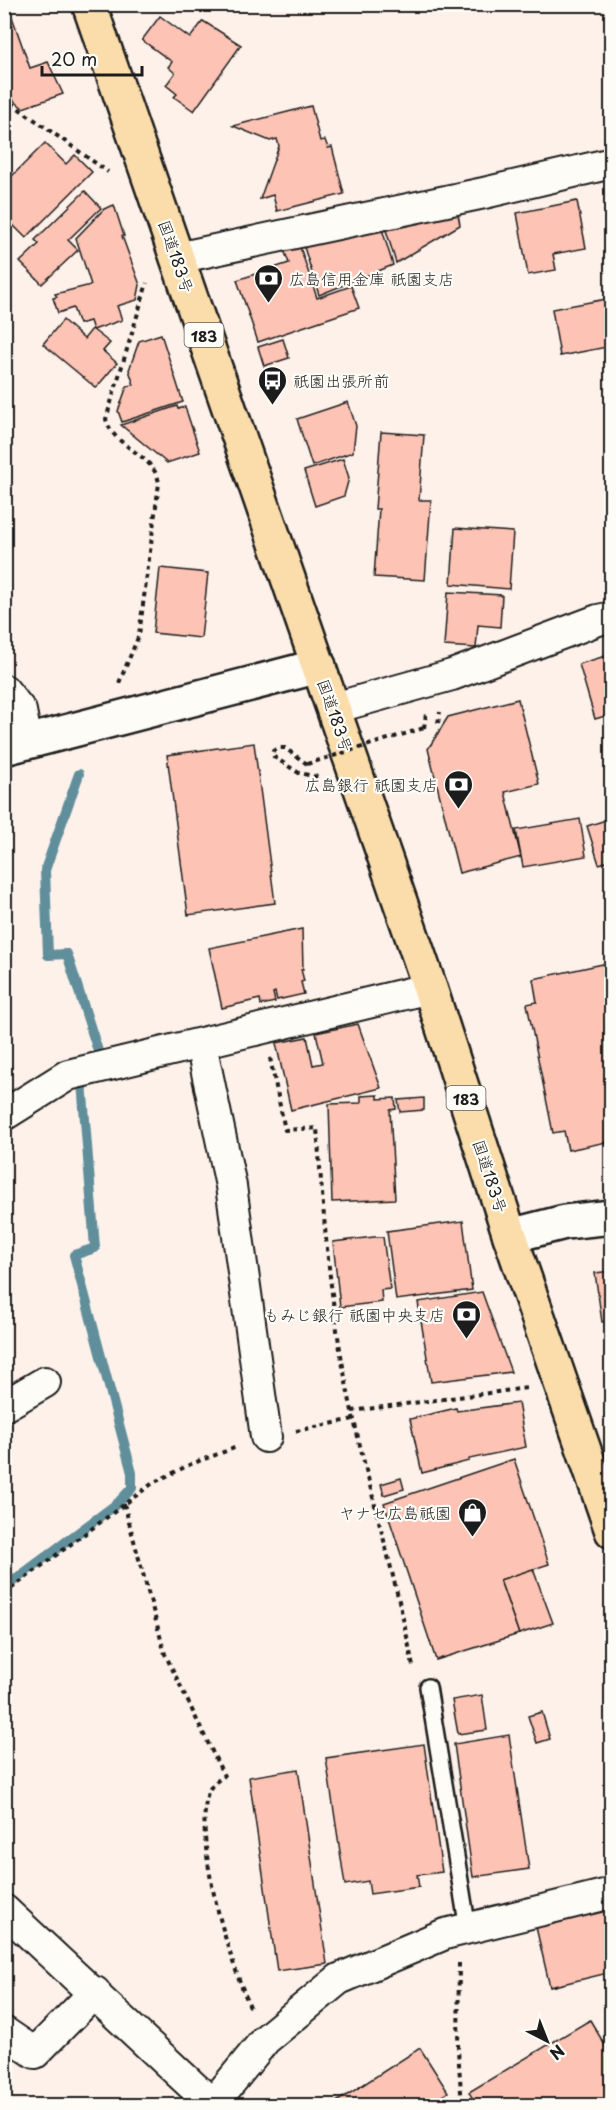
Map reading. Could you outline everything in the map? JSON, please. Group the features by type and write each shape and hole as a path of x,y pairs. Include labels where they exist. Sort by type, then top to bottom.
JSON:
{"highway":[{"name":"国道183号","path":"89,4 320,666 430,988 510,1236 612,1531"}],"street":[{"path":"177,258 461,198 612,163"},
{"path":"334,708 452,675 598,620 612,617"},
{"path":"4,690 21,711 16,745 320,666"},
{"path":"4,1114 68,1075 430,988"},
{"path":"201,1044 231,1186 266,1437"},
{"path":"510,1236 565,1222 612,1217"},
{"path":"4,1406 45,1383"},
{"path":"4,1910 95,1992 211,2105 265,2040 339,1979 464,1930 612,1893"},
{"path":"4,2032 35,2053 95,1992"}],"lane":[{"path":"428,1687 464,1930"}],"path":[{"path":"4,98 108,172"},
{"path":"118,686 139,635 159,483 158,473 152,465 109,431 106,419 147,283"},
{"path":"318,777 299,773 274,757 273,751 285,748 306,764 424,728"},
{"path":"264,1029 285,1130 317,1128 334,1307 352,1411 402,1608 415,1676"},
{"path":"352,1411 528,1388"},
{"path":"4,1594 124,1504 165,1654 224,1776 213,1785 207,1796 208,1866 221,1921 242,1988 265,2040"},
{"path":"462,2106 458,2050 464,1930"}],"building":[{"path":"10,11 30,68 48,62 63,94 23,108 13,100 4,77 4,13"},
{"path":"160,16 190,38 203,21 241,45 194,111 174,97 177,94 166,85 175,73 168,67 172,62 142,40"},
{"path":"311,106 320,141 325,140 328,148 332,147 344,194 277,211 273,195 260,199 279,146 277,139 270,141 233,126"},
{"path":"45,143 66,164 75,155 92,172 26,238 4,216 4,184"},
{"path":"85,191 101,208 68,240 78,250 42,284 20,262 39,244 35,240"},
{"path":"577,201 586,248 553,254 556,270 528,275 517,213"},
{"path":"114,205 124,236 122,236 140,285 137,300 117,306 122,320 93,330 90,321 79,324 73,308 58,313 53,298 57,297 55,294 91,285 76,238 104,209"},
{"path":"458,214 460,225 396,263 386,230"},
{"path":"382,229 393,265 319,295 304,247"},
{"path":"299,244 317,298 351,286 359,308 258,342 237,280 289,263 284,250"},
{"path":"612,298 612,346 560,356 552,309"},
{"path":"63,320 84,339 92,329 110,343 103,351 117,363 96,388 43,344"},
{"path":"161,334 183,402 122,422 118,411 127,386 134,385 129,370 139,341"},
{"path":"283,339 289,358 264,366 258,347"},
{"path":"348,402 356,426 353,452 312,466 297,419"},
{"path":"177,406 178,409 185,407 200,452 167,463 121,425"},
{"path":"381,432 424,435 419,500 431,500 425,580 374,577 379,509 375,509"},
{"path":"343,459 349,478 344,496 315,506 304,471"},
{"path":"455,528 513,532 509,589 451,584"},
{"path":"160,568 208,573 201,638 153,633"},
{"path":"448,592 502,595 500,627 478,625 476,648 444,646"},
{"path":"612,654 612,714 595,719 579,664"},
{"path":"518,699 539,784 505,792 521,857 459,873 428,749 448,717"},
{"path":"254,743 275,903 188,915 167,755"},
{"path":"612,818 612,860 599,864 587,826"},
{"path":"580,819 586,856 523,867 516,830"},
{"path":"302,929 303,969 301,969 304,981 301,982 304,994 277,1000 275,992 273,993 275,1002 261,1005 260,999 222,1008 209,948"},
{"path":"612,962 612,1141 568,1150 564,1131 553,1133 527,1004 537,1002 533,979"},
{"path":"358,1024 381,1088 291,1110 276,1043 307,1037 313,1065 323,1063 316,1033"},
{"path":"378,1095 378,1099 395,1098 396,1109 390,1110 395,1199 332,1202 329,1104 361,1103 361,1096"},
{"path":"424,1098 424,1110 400,1112 398,1100"},
{"path":"463,1221 472,1290 396,1300 387,1231"},
{"path":"383,1237 390,1289 381,1290 382,1302 340,1307 333,1242"},
{"path":"612,1271 612,1321 602,1322 595,1273"},
{"path":"482,1292 511,1372 431,1382 418,1302"},
{"path":"518,1403 526,1447 469,1459 469,1461 422,1473 410,1419 456,1408 457,1411"},
{"path":"514,1459 549,1564 500,1580 519,1634 436,1660 384,1503"},
{"path":"401,1478 404,1489 384,1495 381,1484"},
{"path":"533,1569 553,1623 519,1634 500,1580"},
{"path":"482,1695 487,1730 458,1734 452,1700"},
{"path":"542,1712 550,1739 537,1743 528,1716"},
{"path":"509,1735 529,1869 473,1877 454,1744"},
{"path":"424,1744 442,1872 417,1875 419,1887 370,1894 368,1881 345,1885 326,1758"},
{"path":"298,1769 327,1964 277,1971 249,1777"},
{"path":"612,1909 612,1972 550,1987 536,1927"},
{"path":"590,2020 612,2057 612,2106 477,2106 469,2092"},
{"path":"420,2048 448,2092 427,2106 330,2106"}],"waterway":[{"path":"79,774 45,870 48,955 67,954 99,1054"},
{"path":"4,1588 118,1503 132,1488 132,1473 74,1255 95,1248 82,1082"}],"place":[{"name":"広島信用金庫 祇園支店","path":"268,304"},
{"name":"祇園出張所前","path":"272,406"},
{"name":"広島銀行 祇園支店","path":"459,810"},
{"name":"もみじ銀行 祇園中央支店","path":"466,1340"},
{"name":"ヤナセ広島祇園","path":"472,1538"}]}
